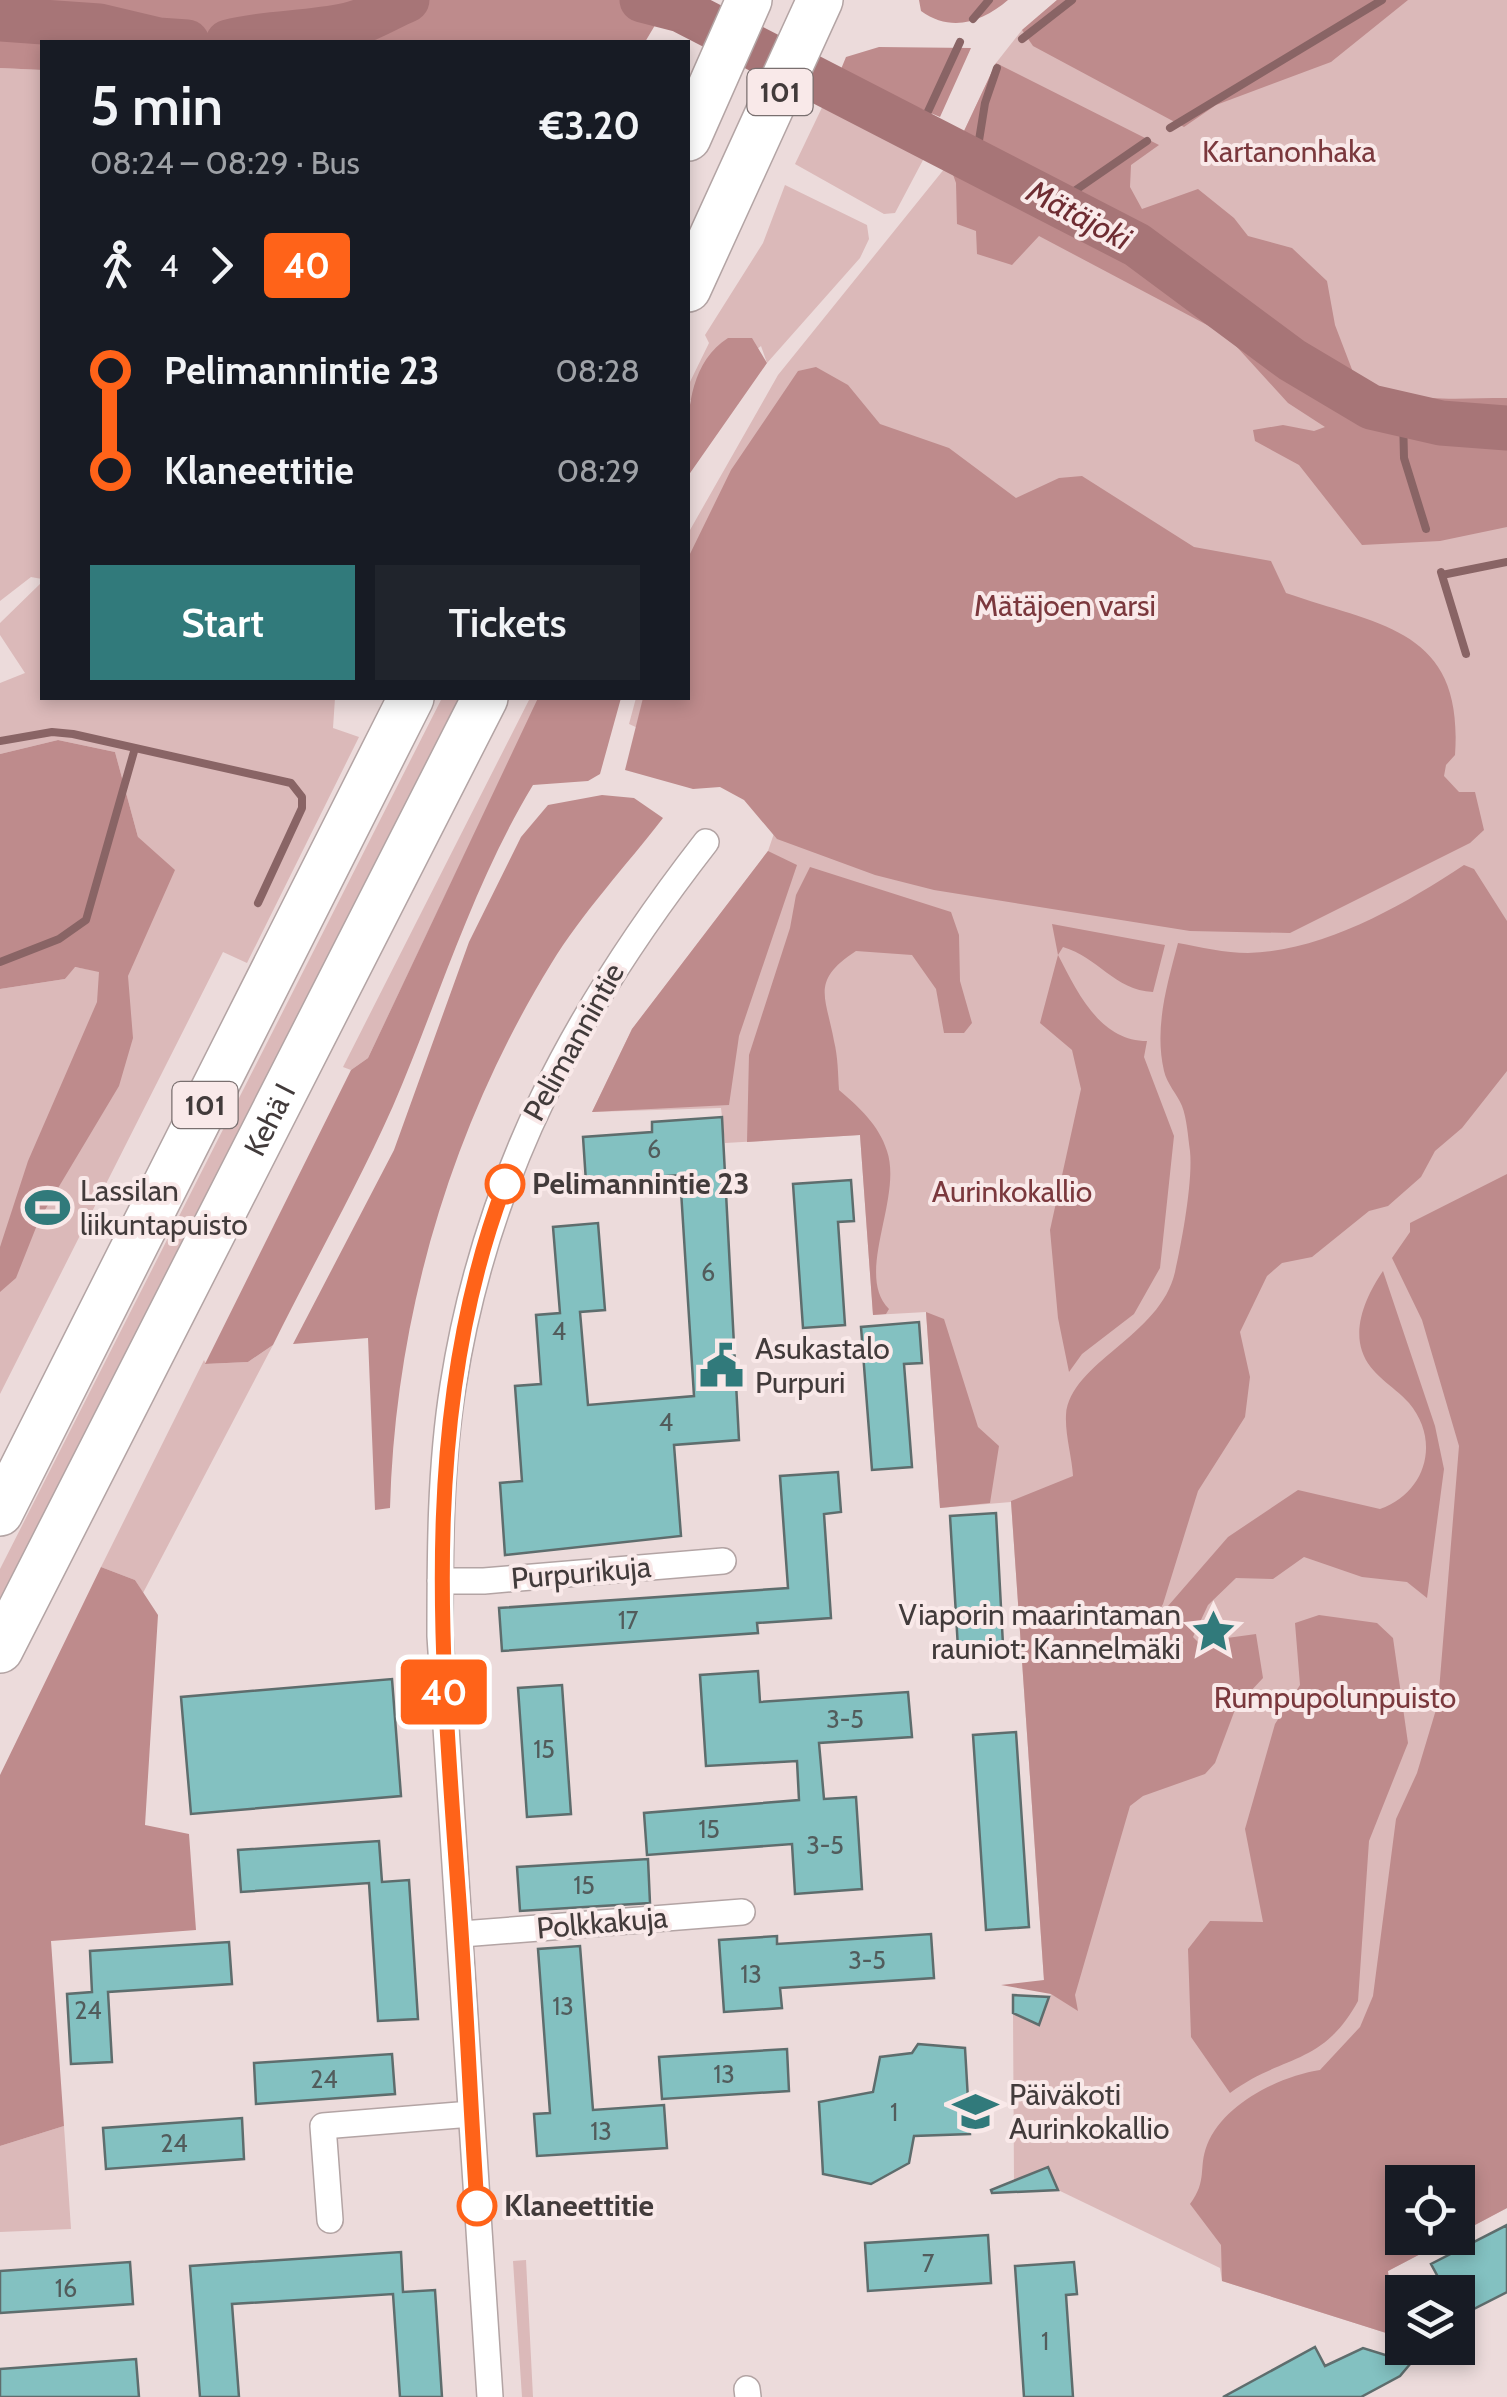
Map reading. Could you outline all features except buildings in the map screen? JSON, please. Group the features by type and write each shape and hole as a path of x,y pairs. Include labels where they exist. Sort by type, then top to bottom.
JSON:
{"highway":[{"name":"101","path":"690,133 749,0"},
{"name":"101","path":"690,285 820,0"},
{"name":"101","path":"0,1513 410,700"},
{"name":"Kehä I","path":"0,1650 485,700"}],"street":[{"name":"Pelimannintie","path":"490,2397 440,1636 453,1387 500,1198 534,1108 576,1027 618,960 706,842"},
{"name":"Purpurikuja","path":"440,1581 484,1581 722,1561"},
{"name":"Polkkakuja","path":"462,1934 742,1912"},
{"path":"330,2220 324,2126 471,2114"}],"green space":[{"path":"0,0 670,0 646,40 40,40 40,70 0,68"},
{"path":"919,0 1008,0 977,19 955,23 921,11"},
{"path":"1057,0 1507,0 1507,2208 1475,2225 1475,2165 1385,2165 1385,2255 1419,2255 1385,2275 1385,2333 1222,2281 1220,2268 1058,2190 1047,2167 1014,2181 1013,2013 1039,2025 1051,1994 1044,1981 1011,1502 940,1508 926,1312 873,1315 860,1135 725,1143 721,1108 592,1112 632,1029 768,851 782,810 713,762 629,724 635,700 690,700 690,530 778,375 949,163 996,63 1022,30"},
{"path":"1057,0 1408,0 1331,62 1216,105 1184,127 1033,46 1022,30"},
{"path":"879,47 971,48 940,117 839,74 846,57"},
{"path":"996,63 1159,145 1131,165 1130,187 1142,209 1198,189 1234,218 1248,236 1292,248 1327,281 1335,325 1356,380 1411,396 1507,398 1507,527 1440,541 1362,545 1299,465 1255,441 1253,430 1283,425 1314,431 1325,427 1288,403 1226,335 1039,236 1012,265 977,254 976,231 957,224 956,183 949,163"},
{"path":"0,68 40,70 40,579 31,577 0,601"},
{"path":"827,97 931,145 895,213 884,214 795,164"},
{"path":"785,185 867,225 869,239 860,258 767,363 761,346 690,400 690,382 709,343 705,335 763,243"},
{"path":"728,338 752,338 767,363 690,473 691,401 695,382 713,350"},
{"name":"Mätäjoen varsi","path":"816,367 848,385 880,424 949,448 1016,498 1059,478 1082,476 1194,547 1271,561 1286,593 1383,625 1409,639 1430,657 1446,681 1454,713 1455,755 1446,765 1444,776 1459,792 1475,792 1484,830 1470,843 1290,933 1190,931 934,890 875,875 777,839 744,800 720,787 693,789 625,770 642,700 690,700 690,554 731,470 798,371"},
{"path":"40,584 40,700 335,700 333,728 359,737 247,963 223,952 0,1394 0,989 65,979 74,967 128,976 138,837 115,752 58,740 0,754 0,683 25,673 0,635 0,623"},
{"path":"441,700 458,700 0,1605 0,1569"},
{"path":"529,700 538,700 368,1058 351,1070 343,1067"},
{"path":"537,700 620,700 600,774 588,781 533,785 511,823 474,903 379,1136 273,1345 248,1362 205,1364 351,1070 368,1058"},
{"path":"58,740 115,752 138,837 175,870 128,976 133,1038 119,1086 39,1220 16,1278 0,1292 0,1247 28,1161 97,1002 99,972 75,967 65,979 0,989 0,754"},
{"path":"602,795 634,798 663,818 563,945 484,1091 457,1157 417,1295 394,1436 390,1508 375,1510 368,1338 293,1344 394,1150 469,942 521,837 548,805"},
{"path":"768,851 797,865 739,1036 729,1105 592,1112 632,1029"},
{"path":"1464,865 1474,869 1507,921 1507,1071 1462,1128 1435,1151 1421,1177 1388,1206 1369,1211 1312,1257 1282,1263 1267,1276 1240,1332 1250,1377 1245,1417 1198,1491 1163,1604 1148,1629 1228,1537 1298,1490 1380,1509 1396,1501 1418,1478 1426,1449 1419,1418 1409,1403 1370,1367 1360,1341 1364,1309 1383,1271 1435,1426 1444,1469 1427,1598 1407,1582 1362,1577 1304,1557 1273,1579 1236,1578 1208,1605 1193,1637 1198,1642 1256,1634 1263,1678 1236,1707 1215,1763 1205,1774 1143,1796 1130,1806 1075,1995 1078,2011 1051,1994 1001,1985 1044,1980 1011,1501 1073,1476 1066,1423 1071,1396 1083,1379 1152,1314 1166,1295 1175,1272 1191,1164 1184,1111 1164,1071 1160,1039 1178,943 1248,953 1305,944 1361,924"},
{"path":"810,867 951,912 959,935 960,981 972,1023 964,1033 944,1033 936,989 912,955 856,951 832,971 825,990 839,1090 874,1125 887,1151 889,1191 876,1277 889,1309 886,1314 873,1315 860,1135 747,1142 749,1055 790,928 796,895"},
{"path":"1052,924 1165,945 1153,992 1127,986 1063,947 1058,955"},
{"path":"1058,955 1082,998 1103,1023 1130,1039 1147,1041 1144,1057 1174,1136 1160,1268 1134,1314 1082,1354 1069,1372 1058,1318 1050,1230 1081,1089 1072,1050 1040,1023"},
{"path":"1507,1174 1507,2208 1475,2225 1475,2165 1385,2165 1385,2255 1419,2255 1385,2275 1385,2333 1222,2281 1221,2245 1190,2204 1199,2188 1207,2145 1226,2117 1254,2094 1288,2078 1320,2070 1360,2027 1373,1996 1396,1819 1417,1773 1438,1703 1459,1446 1422,1320 1392,1258 1410,1232 1410,1223"},
{"path":"926,1312 944,1319 978,1427 999,1446 990,1503 940,1508"},
{"path":"273,1345 143,1593 135,1580 101,1567 204,1360 206,1364 248,1362"},
{"path":"101,1567 135,1580 158,1615 145,1825 189,1834 196,1930 51,1941 64,2126 0,2146 0,1775"},
{"name":"Rumpupolunpuisto","path":"1319,1615 1377,1623 1393,1638 1408,1743 1369,1841 1358,2001 1330,2038 1315,2049 1230,2093 1191,2037 1188,1949 1210,1921 1263,1922 1245,1829 1275,1724 1300,1685 1295,1623"},
{"path":"64,2126 71,2229 0,2232 0,2146"},
{"path":"526,2260 533,2397 522,2397 513,2261"}],"waterway":[{"name":"Mätäjoki","path":"238,40 348,25 407,0"},
{"name":"Mätäjoki","path":"642,0 681,10 1137,245 1292,360 1371,407 1441,423 1507,428"},
{"path":"973,19 989,0"},
{"path":"1022,39 1072,0"},
{"path":"1170,128 1382,0"},
{"name":"Mätäjoki","path":"0,19 99,26 158,40"},
{"path":"919,131 960,42"},
{"path":"976,159 985,103 997,68"},
{"path":"1054,205 1147,141"},
{"path":"1403,417 1404,458 1426,529"},
{"path":"1442,575 1507,562"},
{"path":"1441,572 1466,654"},
{"path":"0,741 52,732 73,734 291,783 302,797 302,808 258,903"},
{"path":"0,962 59,939 86,920 135,748"}],"bus line":[{"name":"40","path":"477,2206 440,1636 440,1581 453,1387 482,1254 505,1184"}],"place":[{"name":"Pelimannintie 23","path":"505,1184"},
{"name":"Lassilan liikuntapuisto","path":"47,1208"},
{"name":"Asukastalo Purpuri","path":"722,1366"},
{"name":"Viaporin maarintaman rauniot: Kannelmäki","path":"1214,1632"},
{"name":"Päiväkoti Aurinkokallio","path":"976,2112"},
{"name":"Klaneettitie","path":"477,2206"}],"park label":[{"name":"Kartanonhaka","path":"1289,152"},
{"name":"Aurinkokallio","path":"1012,1192"}]}
